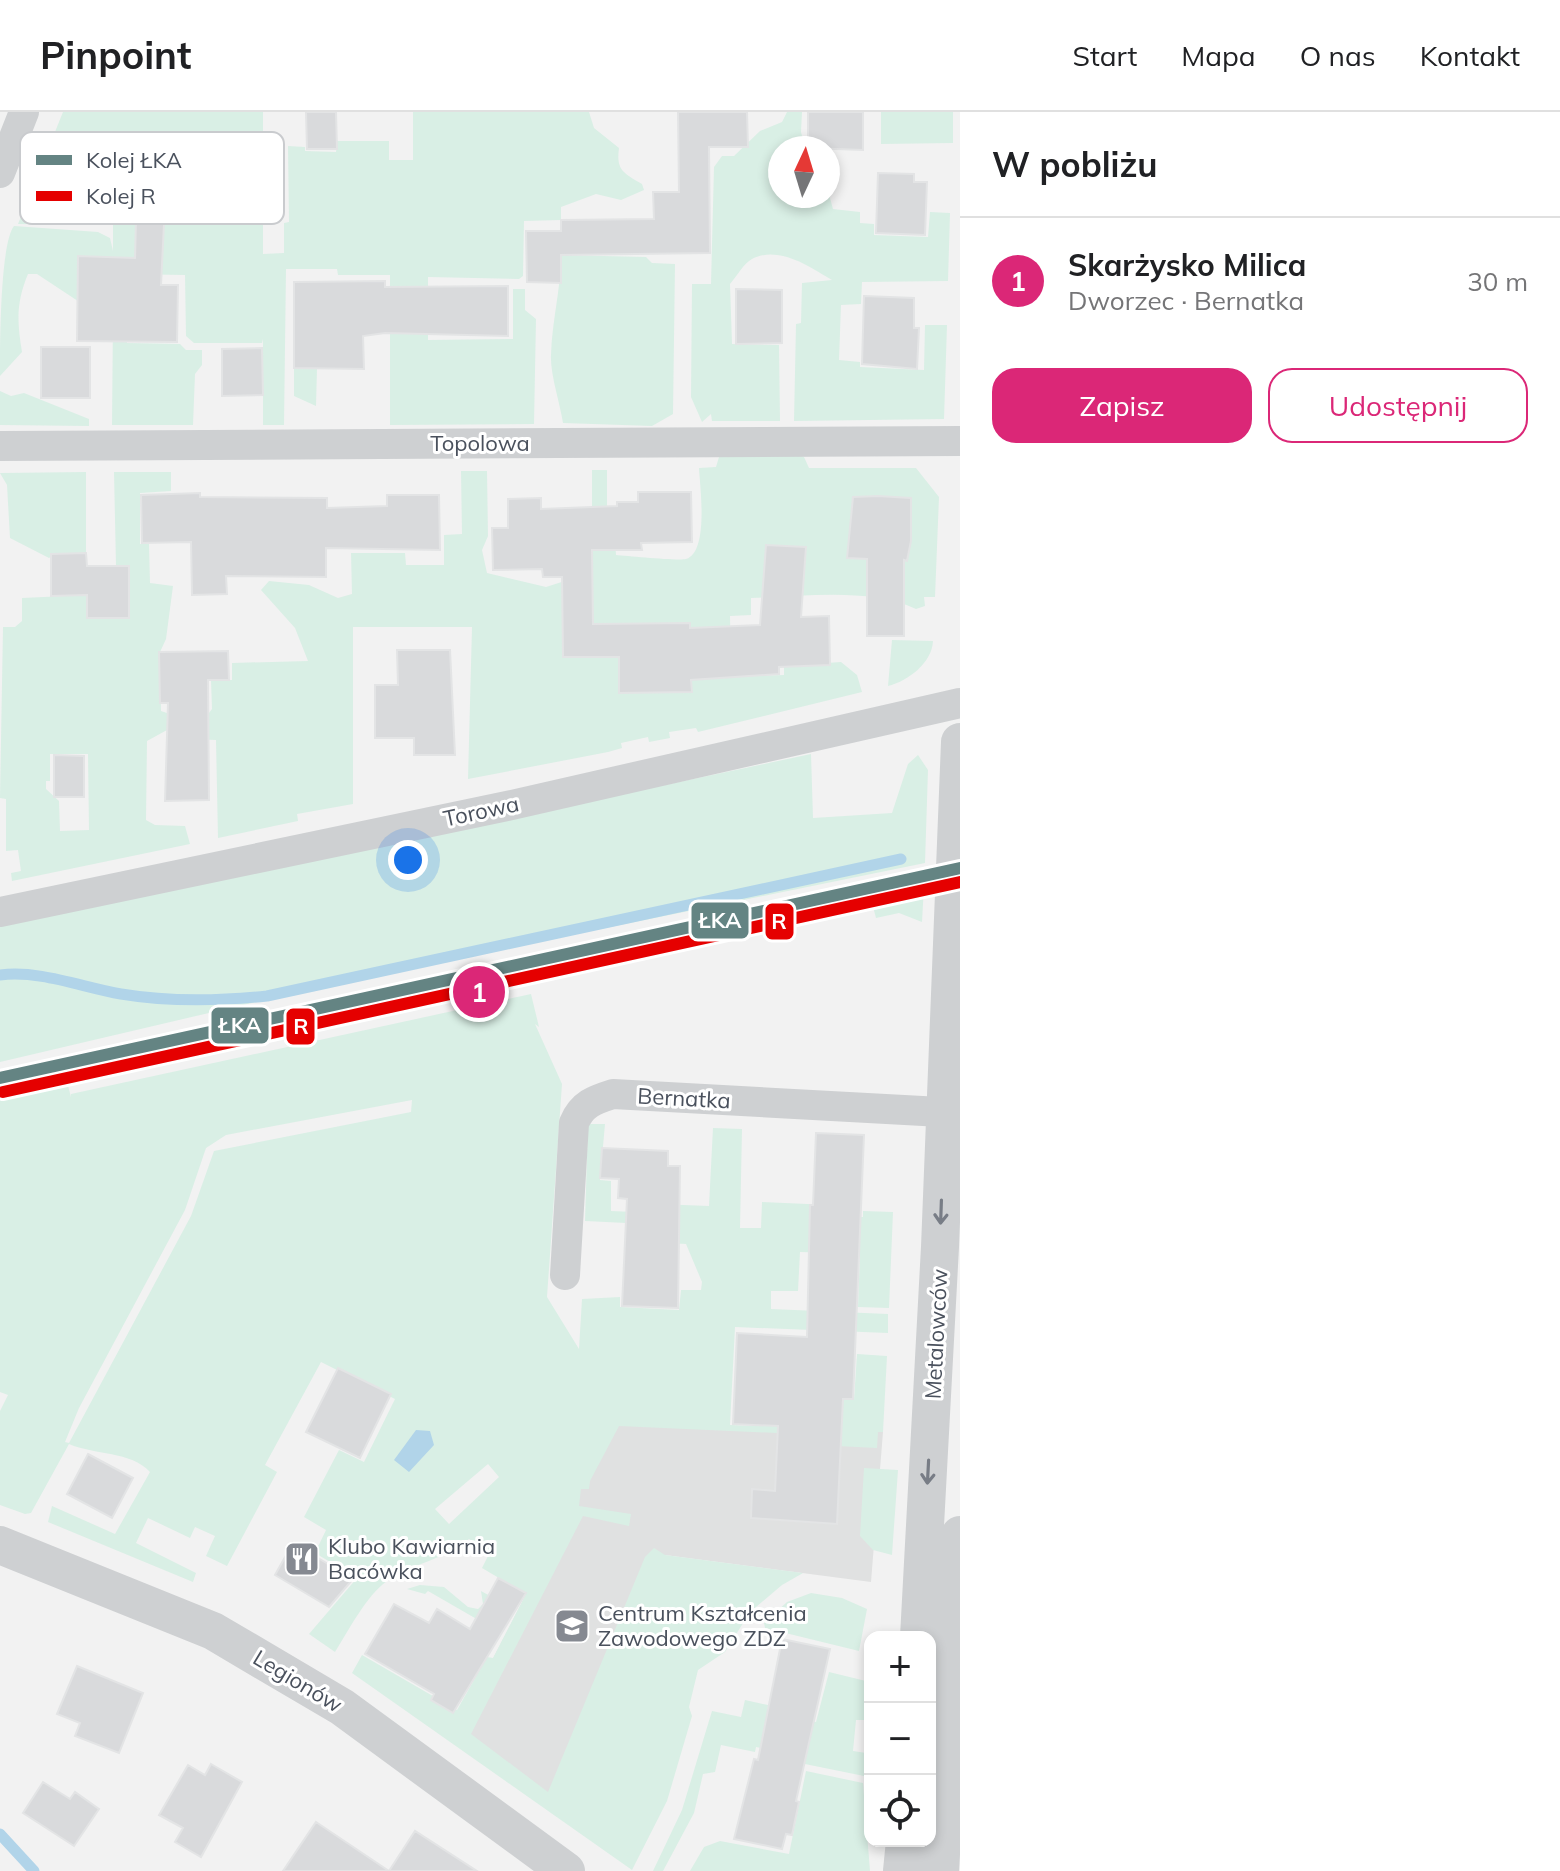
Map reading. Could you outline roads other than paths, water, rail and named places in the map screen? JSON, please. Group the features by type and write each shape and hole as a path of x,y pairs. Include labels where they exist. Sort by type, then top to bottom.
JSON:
{"street":[{"path":"0,173 24,112"},
{"name":"Topolowa","path":"0,446 960,441"},
{"name":"Torowa","path":"0,912 507,806 960,703"},
{"name":"Metalowców","path":"919,1631 952,1151 960,742"},
{"name":"Bernatka","path":"565,1275 574,1123 580,1109 595,1099 613,1094 953,1113"},
{"path":"940,1871 960,1535"},
{"name":"Legionów","path":"0,1545 213,1631 342,1707 566,1871"},
{"path":"902,1871 904,1847"}],"water":[{"path":"416,1430 430,1431 434,1445 409,1472 394,1460"}],"waterway":[{"path":"0,975 45,977 121,994 157,998 212,1000 267,996 901,859"},
{"name":"Bernatka","path":"0,1834 34,1871"}],"rail line":[{"name":"ŁKA","path":"0,1078 960,868"},
{"name":"R","path":"3,1092 960,882"}],"place":[{"name":"Skarżysko Milica","path":"479,992"},
{"name":"Klubo Kawiarnia Bacówka","path":"302,1559"},
{"name":"Centrum Kształcenia Zawodowego ZDZ","path":"572,1626"}]}
